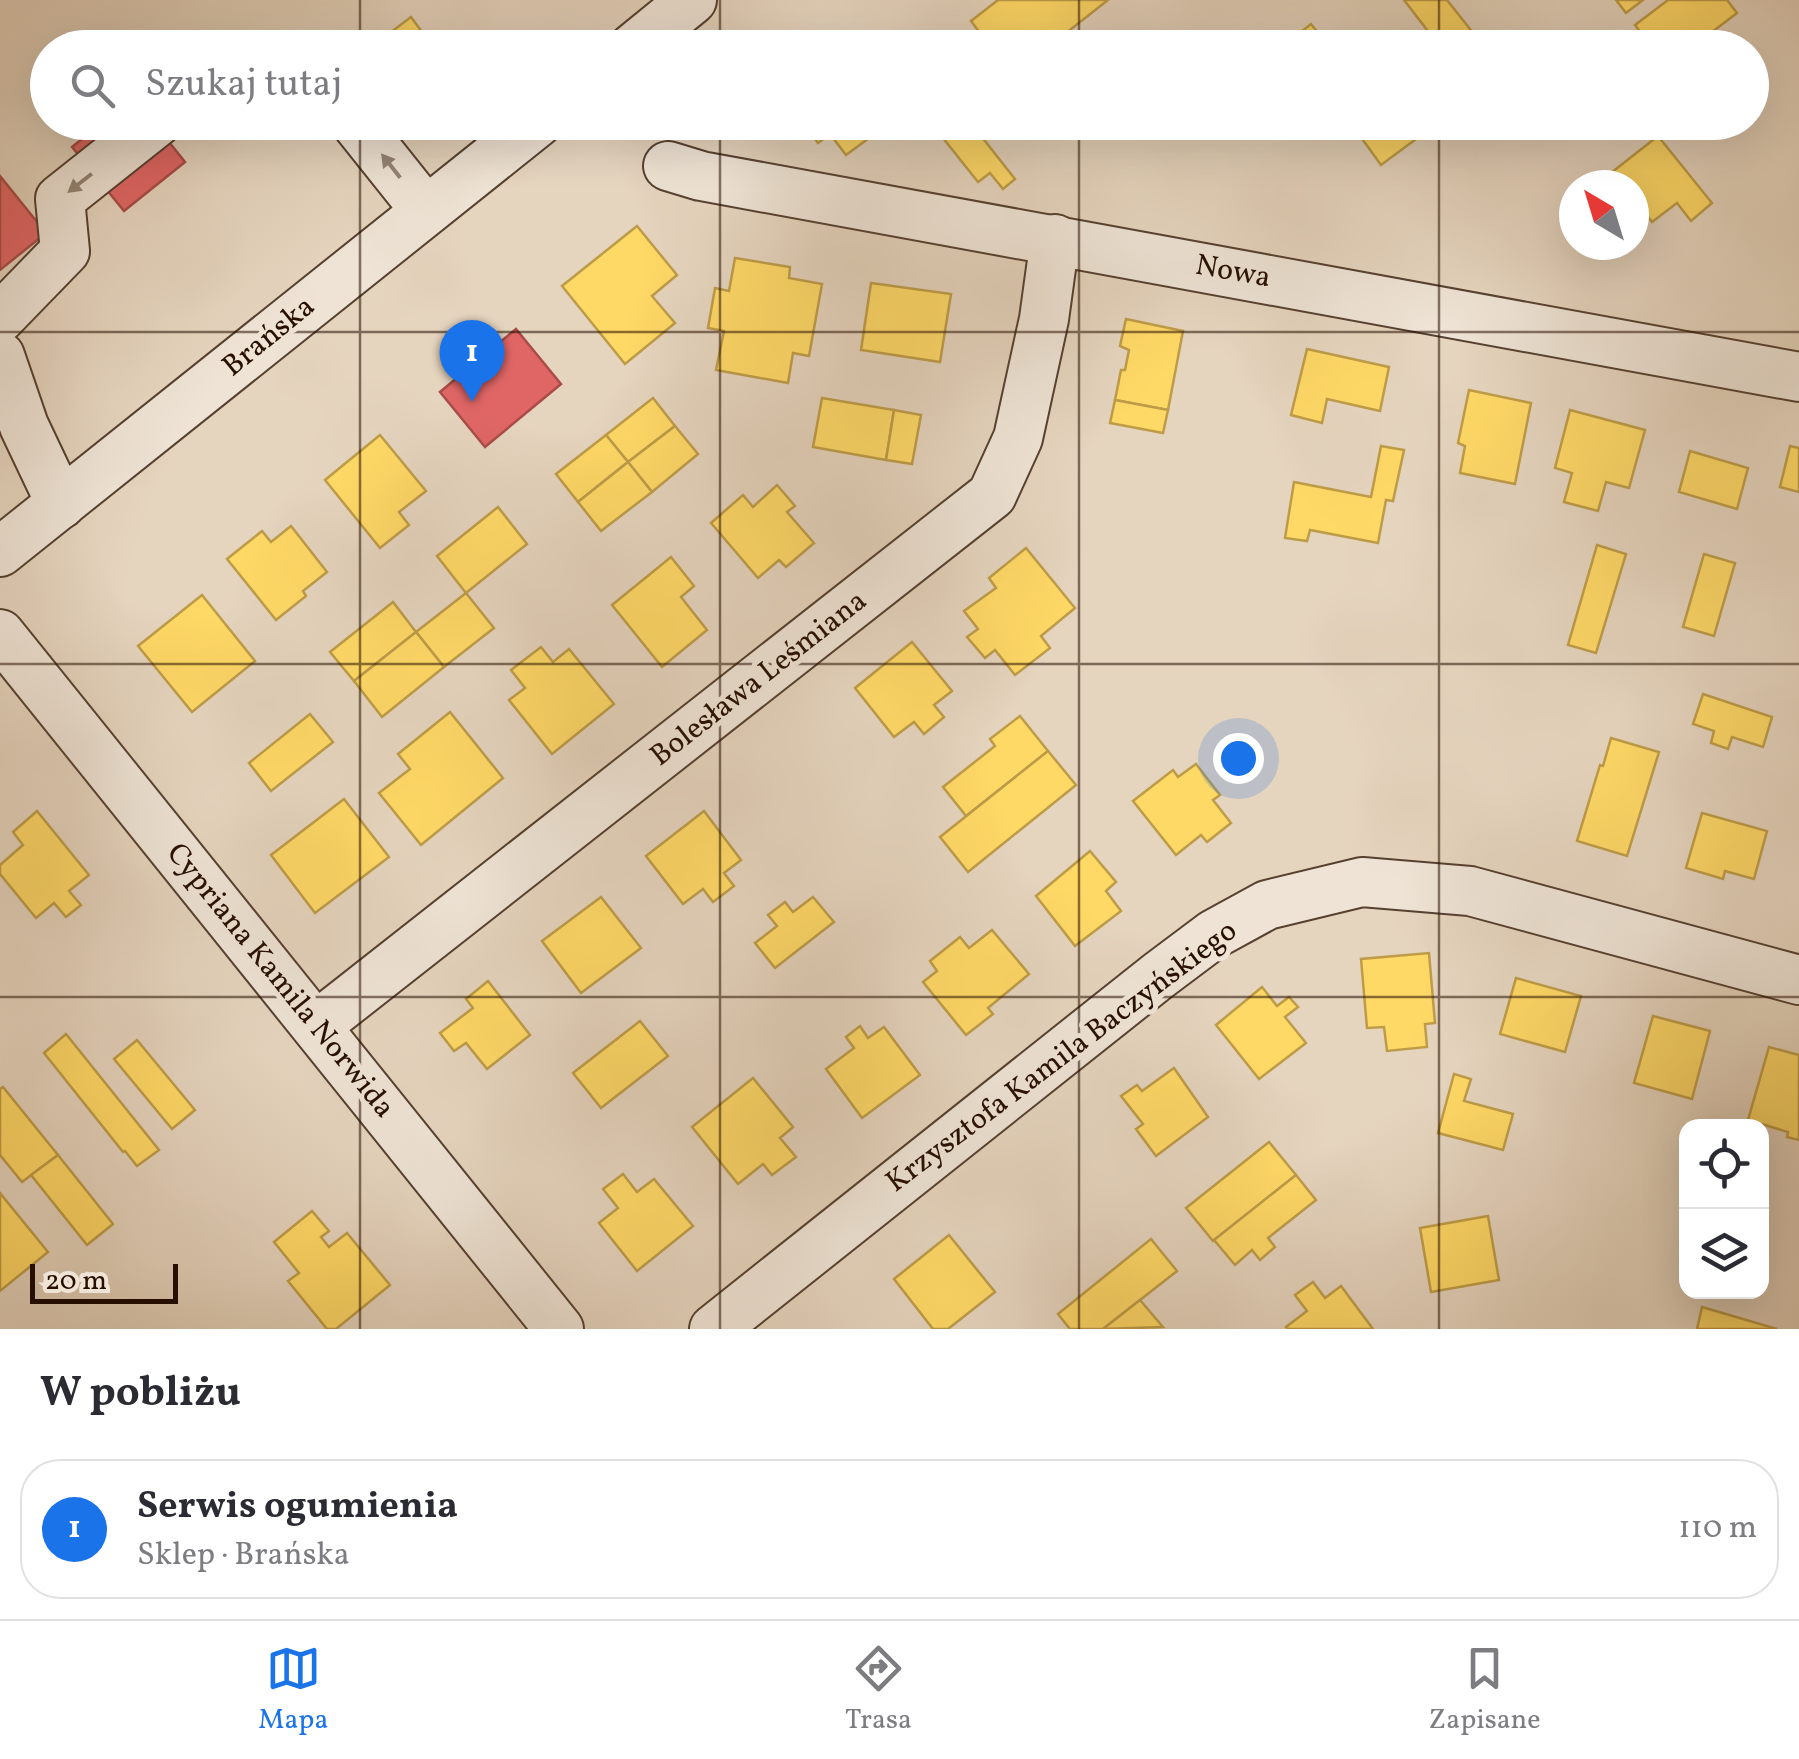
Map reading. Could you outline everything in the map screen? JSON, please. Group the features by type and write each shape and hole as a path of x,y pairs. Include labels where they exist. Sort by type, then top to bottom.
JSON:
{"street":[{"path":"654,30 692,0"},
{"path":"0,318 64,251 60,199 134,140"},
{"path":"369,140 426,211"},
{"name":"Brańska","path":"0,552 515,140"},
{"name":"Nowa","path":"668,166 701,176 1799,377"},
{"name":"Bolesława Leśmiana","path":"316,1026 992,495 1018,438 1044,320 1055,239"},
{"path":"0,356 24,426 61,504"},
{"name":"Cypriana Kamila Norwida","path":"0,634 558,1329"},
{"name":"Krzysztofa Kamila Baczyńskiego","path":"714,1329 1158,976 1214,934 1267,905 1362,882 1470,891 1799,980"}],"building: Mieszkania":[{"path":"998,0 1108,0 1070,30 978,30 971,21"},
{"path":"1404,0 1447,0 1471,30 1427,30"},
{"path":"1616,0 1643,0 1626,13"},
{"path":"1668,0 1727,0 1737,13 1715,30 1639,30 1635,25"},
{"path":"411,17 421,30 394,30"},
{"path":"835,140 866,140 846,155"},
{"path":"945,140 984,140 1015,179 1003,189 990,173 978,182"},
{"path":"1363,140 1415,140 1381,165"},
{"path":"1653,140 1661,140 1712,203 1691,221 1677,203 1652,222 1649,170 1615,170"},
{"path":"637,226 677,275 652,296 675,323 625,364 562,286"},
{"path":"735,258 790,267 789,278 822,284 809,356 793,353 788,383 716,370 724,331 708,328 715,288 729,291"},
{"path":"871,283 951,294 940,362 861,350"},
{"path":"1126,319 1183,331 1168,410 1115,400 1129,350 1120,346"},
{"path":"1307,349 1389,367 1380,411 1327,399 1322,423 1291,415"},
{"path":"1469,390 1531,403 1515,484 1460,473 1465,446 1458,443"},
{"path":"653,398 675,426 628,462 606,435"},
{"path":"822,398 894,410 886,460 813,447"},
{"path":"1115,400 1168,410 1163,433 1110,423"},
{"path":"894,410 921,415 912,464 886,460"},
{"path":"1570,410 1645,430 1629,488 1606,482 1598,511 1564,502 1572,473 1555,468"},
{"path":"675,426 698,454 652,492 628,462"},
{"path":"380,435 426,491 399,512 409,525 380,548 325,480"},
{"path":"606,435 628,462 578,502 556,474"},
{"path":"1381,446 1404,450 1393,501 1386,500 1378,543 1310,530 1307,541 1285,538 1294,482 1371,497"},
{"path":"1790,446 1799,448 1799,492 1780,487"},
{"path":"1690,451 1748,468 1737,509 1679,492"},
{"path":"628,462 652,492 601,531 578,502"},
{"path":"777,485 795,506 787,512 814,543 786,567 779,560 758,578 711,523 743,495 753,507"},
{"path":"498,507 527,544 466,593 437,556"},
{"path":"291,526 327,572 303,591 306,596 276,620 227,559 262,531 271,542"},
{"path":"1597,545 1626,554 1596,653 1568,645"},
{"path":"1026,548 1075,608 1041,636 1050,648 1015,675 995,650 985,658 967,637 978,629 964,611 996,588 989,578"},
{"path":"1704,554 1735,563 1714,636 1683,627"},
{"path":"671,557 694,586 681,597 707,630 662,667 612,605"},
{"path":"466,593 494,628 444,667 416,632"},
{"path":"202,595 255,661 192,712 138,646"},
{"path":"393,602 416,632 354,681 330,652"},
{"path":"416,632 444,667 382,717 354,681"},
{"path":"912,642 952,691 934,705 944,717 924,734 914,722 894,737 855,688"},
{"path":"541,647 553,662 569,649 614,704 552,754 509,700 525,688 511,670"},
{"path":"1703,694 1772,717 1763,747 1732,737 1728,749 1711,743 1714,731 1693,724"},
{"path":"450,712 503,778 421,845 379,793 410,769 398,754"},
{"path":"310,714 333,742 271,791 249,763"},
{"path":"1020,716 1048,751 966,816 943,787 995,746 990,739"},
{"path":"1611,738 1659,752 1627,856 1577,841"},
{"path":"1048,751 1076,785 968,872 940,837"},
{"path":"1196,764 1220,795 1213,800 1231,823 1207,842 1201,835 1176,855 1133,801 1173,770 1178,777"},
{"path":"344,799 389,857 315,913 271,855"},
{"path":"37,811 89,875 69,891 81,905 66,917 54,903 36,918 0,874 0,865 23,845 13,832"},
{"path":"704,811 741,860 724,873 734,886 713,902 703,889 683,904 646,856"},
{"path":"1702,813 1767,831 1754,879 1725,871 1723,879 1686,868"},
{"path":"1090,851 1116,882 1106,891 1121,911 1075,946 1036,896"},
{"path":"601,897 641,948 581,993 542,941"},
{"path":"813,897 834,922 775,968 755,943 777,926 768,915 785,902 793,912"},
{"path":"992,930 1029,974 988,1008 993,1014 966,1035 923,982 937,971 930,961 960,937 969,948"},
{"path":"1429,953 1435,1023 1425,1024 1427,1047 1387,1051 1384,1027 1367,1028 1361,959"},
{"path":"1516,978 1581,996 1565,1052 1500,1034"},
{"path":"488,981 530,1035 487,1069 466,1043 454,1051 440,1033 473,1008 466,999"},
{"path":"1262,987 1277,1006 1289,997 1298,1007 1285,1017 1306,1043 1259,1079 1216,1025"},
{"path":"1653,1016 1710,1031 1692,1099 1634,1083"},
{"path":"640,1021 668,1056 601,1108 573,1073"},
{"path":"860,1026 868,1038 884,1027 920,1075 862,1118 826,1069 854,1048 846,1037"},
{"path":"66,1034 159,1150 137,1166 44,1053"},
{"path":"137,1040 195,1110 172,1129 114,1059"},
{"path":"1769,1047 1799,1055 1799,1140 1769,1126 1769,1119 1748,1119"},
{"path":"1174,1068 1208,1117 1156,1156 1136,1129 1143,1124 1121,1096 1137,1085 1142,1091"},
{"path":"1454,1074 1471,1079 1464,1101 1513,1114 1503,1150 1438,1133"},
{"path":"753,1078 793,1127 780,1138 796,1157 772,1175 763,1164 738,1184 692,1127"},
{"path":"3,1087 58,1155 22,1182 0,1155"},
{"path":"1269,1142 1296,1175 1213,1241 1186,1208"},
{"path":"58,1155 113,1224 87,1245 31,1175"},
{"path":"623,1174 637,1192 654,1179 693,1226 637,1271 599,1223 618,1208 603,1189"},
{"path":"1296,1175 1316,1200 1268,1238 1275,1247 1260,1260 1252,1250 1235,1265 1214,1240"},
{"path":"0,1193 48,1252 0,1291"},
{"path":"312,1211 329,1231 321,1237 329,1247 347,1233 390,1285 336,1329 327,1329 288,1281 299,1273 274,1242"},
{"path":"1488,1216 1499,1280 1431,1292 1420,1228"},
{"path":"949,1235 995,1292 948,1329 933,1329 894,1279"},
{"path":"1151,1239 1177,1271 1103,1329 1070,1329 1058,1314"},
{"path":"1313,1282 1325,1298 1341,1286 1373,1329 1288,1329 1307,1311 1295,1295"},
{"path":"1140,1300 1163,1327 1103,1329"},
{"path":"1702,1307 1777,1329 1697,1329"}],"building: Handel":[{"path":"81,140 167,140 185,162 124,211 72,147"},
{"path":"0,176 46,233 0,270"},
{"path":"516,329 561,384 485,447 440,392"}],"place":[{"name":"Serwis ogumienia","path":"472,402"}]}
